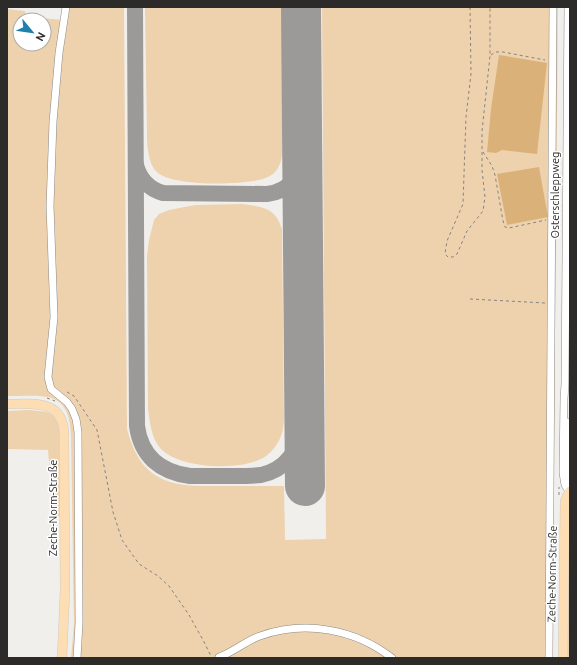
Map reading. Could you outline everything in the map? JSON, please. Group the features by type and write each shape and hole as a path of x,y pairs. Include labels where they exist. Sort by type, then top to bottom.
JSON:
{"main road":[{"name":"Zeche-Norm-Straße","path":"7,404 44,405 51,407 56,410 63,421 65,590 62,658"},
{"name":"Zeche-Norm-Straße","path":"563,658 565,501 570,491"}],"street":[{"path":"66,7 59,53 53,122 50,206 54,317 48,377 51,389 67,402 72,409 76,419 78,432 79,623 77,658"},
{"path":"549,658 553,7"},
{"name":"Osterschleppweg","path":"568,7 563,473 565,485 570,491"},
{"path":"219,657 258,636 274,631 307,628 334,630 348,634 368,642 392,658"}],"path":[{"path":"470,7 471,74 466,117 463,204 447,241 445,254 448,257 453,257 457,254 467,231 483,211 485,197 482,170 482,131 490,56 490,7"},
{"path":"490,56 495,52 503,52 538,58 553,64"},
{"path":"482,151 492,166 495,175 505,227 509,228 552,219"},
{"path":"470,299 552,303"},
{"path":"56,393 67,392 74,396 97,430 113,512 122,540 139,564 158,576 169,586 192,621 212,658"}],"shaded area":[{"path":"69,7 124,7 127,429 133,447 141,461 150,471 160,478 173,483 203,486 284,486 285,540 326,539 322,7 558,7 552,658 71,658 74,625 70,421 66,410 53,398 44,396 7,396 7,9 25,12 12,12 12,52 52,52 52,19 65,20"},
{"path":"145,7 282,7 282,155 281,162 274,173 259,180 211,184 194,183 165,177 154,169 150,159 147,143"},
{"path":"499,55 547,63 537,154 502,150 496,153 487,152 491,109"},
{"path":"570,136 570,441 568,371"},
{"path":"539,167 548,217 507,225 497,174"},
{"path":"242,204 262,207 272,212 276,216 282,229 283,429 280,439 274,448 266,456 256,461 228,466 212,466 182,461 170,456 161,449 155,440 150,424 148,409 147,256 149,240 154,220 159,214 169,210 195,205"},
{"path":"28,410 44,412 52,415 60,429 60,516 54,522 48,450 7,449 7,411"},
{"path":"570,512 570,658 566,658 568,540"}],"taxiway":[{"path":"135,7 137,426 139,437 143,446 154,461 170,471 179,474 190,476 261,475 279,468 292,456 300,440 304,422"},
{"path":"136,165 140,175 146,183 153,189 163,193 267,194 283,189 294,180 300,167 302,151"}],"runway":[{"path":"301,7 305,486"}]}
